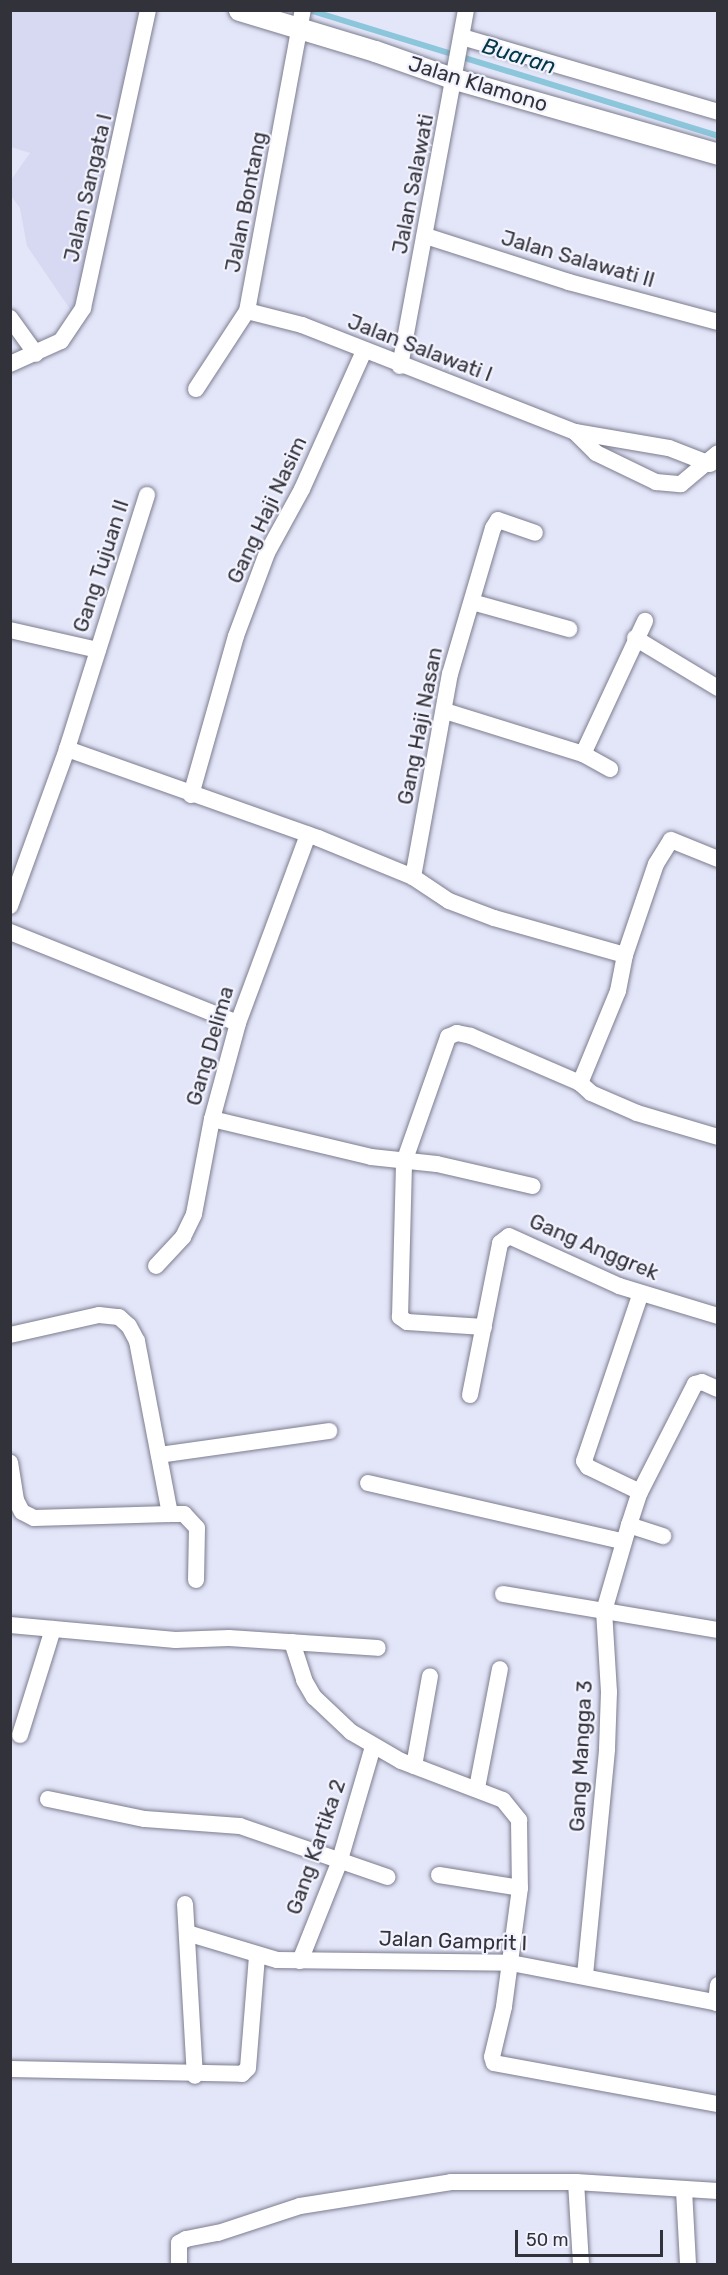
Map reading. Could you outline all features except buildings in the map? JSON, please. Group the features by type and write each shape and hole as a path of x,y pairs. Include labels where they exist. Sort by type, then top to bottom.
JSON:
{"street":[{"name":"Jalan Sangata I","path":"10,364 61,341 83,308 148,10"},
{"name":"Jalan Klamono","path":"239,10 302,20 456,73 717,154"},
{"name":"Jalan Salawati","path":"400,366 426,236 466,10"},
{"name":"Jalan Bontang","path":"196,389 247,311 302,20"},
{"path":"462,40 717,112"},
{"name":"Jalan Salawati II","path":"426,236 569,282 717,322"},
{"name":"Jalan Salawati I","path":"247,311 302,325 400,366 574,432 714,458"},
{"path":"10,318 36,354"},
{"name":"Gang Haji Nasim","path":"191,795 236,636 267,553 302,489 364,351"},
{"name":"Jalan Salawati I","path":"574,432 596,453 656,482 681,484 714,458"},
{"name":"Gang Tujuan II","path":"10,906 67,749 147,495"},
{"name":"Gang Haji Nasan","path":"413,877 450,674 495,523 498,520 535,533"},
{"path":"472,602 569,629"},
{"path":"583,754 635,638 645,621"},
{"path":"10,630 98,650"},
{"path":"635,638 717,688"},
{"path":"445,711 583,754 610,769"},
{"path":"67,749 308,835 413,877 449,901 494,918 625,955"},
{"name":"Gang Delima","path":"156,1266 183,1237 194,1214 212,1119 238,1023 308,835"},
{"path":"580,1083 618,991 625,955 656,864 671,840 717,859"},
{"path":"10,932 238,1023"},
{"path":"484,1327 407,1322 400,1317 404,1162 448,1037 457,1033 471,1036 580,1083 591,1093 637,1113 717,1137"},
{"path":"212,1119 404,1162 436,1164 532,1186"},
{"name":"Gang Anggrek","path":"470,1395 500,1243 509,1236 641,1293 717,1316"},
{"path":"640,1492 588,1467 584,1461 641,1293"},
{"path":"10,1335 99,1315 119,1317 137,1341 170,1514"},
{"name":"Gang Mangga 3","path":"585,1974 607,1749 609,1692 604,1611 622,1541 640,1492 695,1384 702,1382 717,1389"},
{"path":"159,1455 329,1431"},
{"path":"10,1462 16,1500 22,1512 34,1518 184,1514 198,1528 196,1580"},
{"path":"368,1483 622,1541"},
{"path":"629,1525 663,1536"},
{"path":"503,1594 717,1630"},
{"path":"10,1625 175,1640 292,1642 378,1648"},
{"path":"20,1735 53,1629"},
{"path":"292,1642 304,1680 314,1696 351,1732 373,1747 414,1766 477,1788 503,1800 519,1820 520,1888 511,1962 492,2057 498,2066 717,2104"},
{"path":"477,1788 500,1669"},
{"path":"414,1766 430,1676"},
{"name":"Gang Kartika 2","path":"300,1961 339,1863 373,1747"},
{"path":"48,1799 145,1819 240,1826 339,1863 387,1876"},
{"path":"440,1875 520,1888"},
{"path":"185,1904 195,2076"},
{"name":"Jalan Gamprit I","path":"187,1933 257,1956 300,1961 511,1962 585,1974 717,2003"},
{"path":"10,2069 232,2077 242,2074 248,2068 257,1956"},
{"path":"717,1985 717,2003"},
{"path":"179,2265 179,2243 186,2239 218,2233 300,2206 451,2182 576,2182 717,2192"},
{"path":"576,2182 581,2265"},
{"path":"684,2190 688,2265"}],"shaded area":[{"path":"134,10 139,14 76,318 27,246 20,208 11,196 11,180 30,153 11,147 11,11"}],"waterway":[{"name":"Buaran","path":"309,10 718,136"}]}
